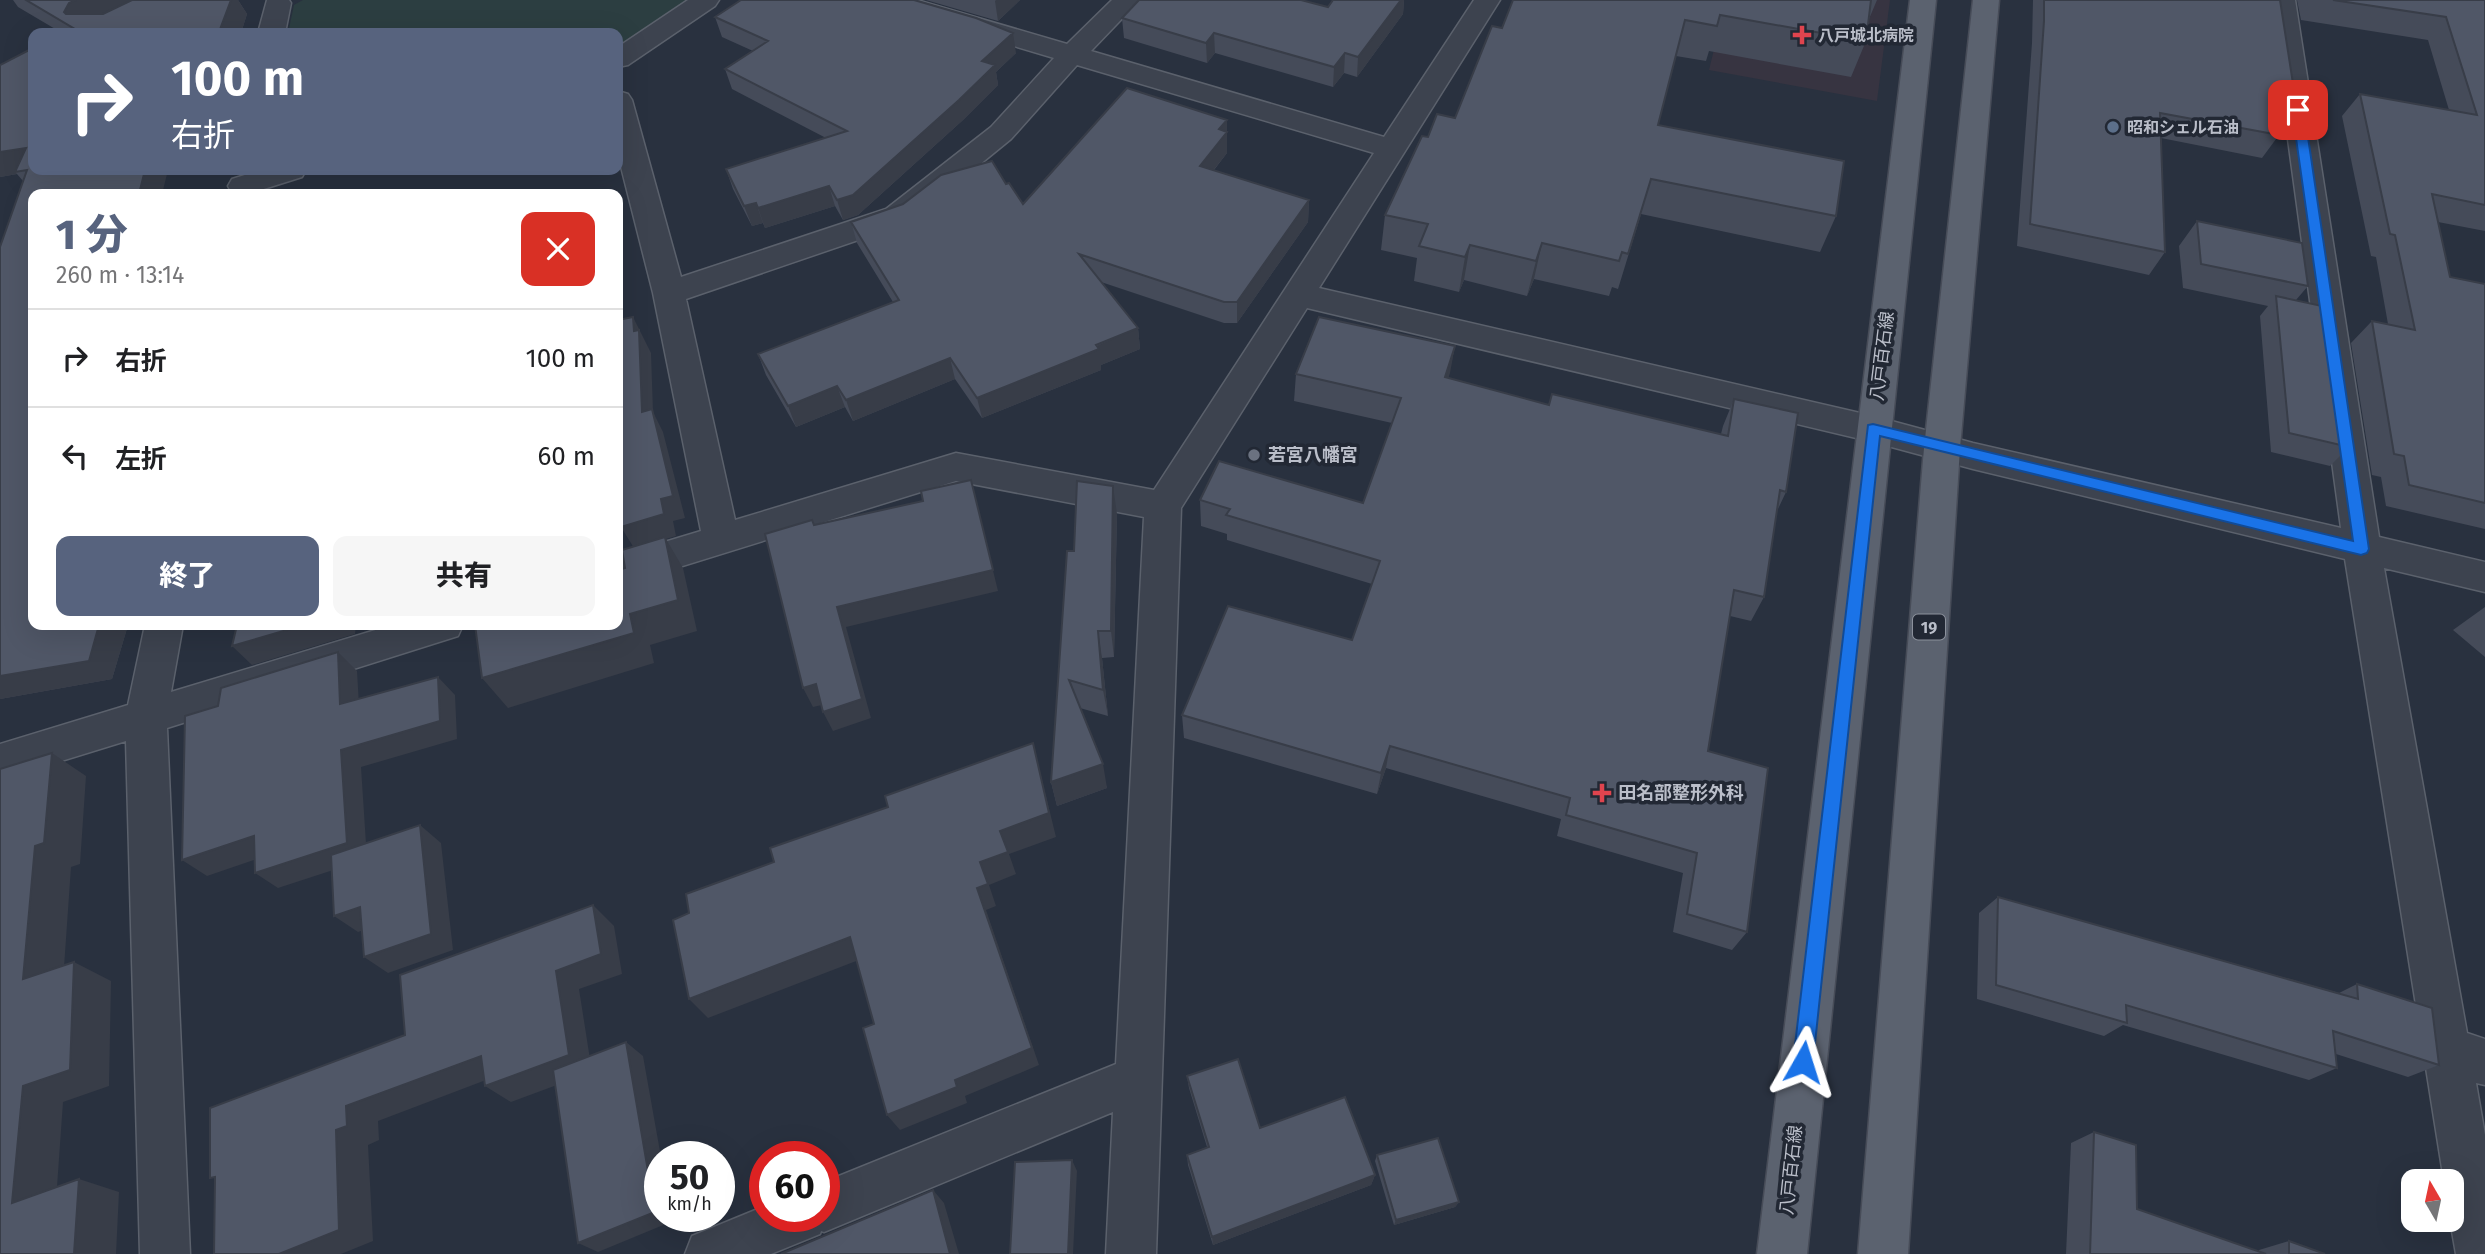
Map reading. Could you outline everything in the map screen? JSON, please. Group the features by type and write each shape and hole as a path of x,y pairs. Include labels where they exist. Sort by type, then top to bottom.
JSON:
{"main road":[{"name":"八戸百石線","path":"1782,1254 1923,0"},
{"name":"19","path":"1883,1254 1942,448 1986,0"}],"street":[{"path":"623,57 706,0"},
{"path":"889,0 1392,149"},
{"path":"669,293 897,216 1001,133 1071,55 1127,0"},
{"path":"1131,1254 1163,506 1487,0"},
{"path":"2282,0 2361,549 2466,1056 2480,1254"},
{"path":"273,28 278,1"},
{"path":"623,119 669,293 721,539"},
{"path":"243,183 273,175"},
{"path":"1299,295 1873,429 1942,448 2485,578"},
{"path":"623,569 956,467 1163,506"},
{"path":"163,630 146,717 165,1254"},
{"path":"0,762 428,630"},
{"path":"840,1200 1139,1078"},
{"path":"710,1254 763,1232"}],"shaded area":[{"path":"303,0 691,0 623,46 623,28 289,28 294,5"},
{"name":"八戸城北病院","path":"1726,0 1890,0 1877,101 1709,70"}],"building":[{"path":"26,0 76,0 69,3 64,12 66,14 103,14 132,0 231,0 220,28 73,28"},
{"path":"741,0 914,0 976,18 1013,33 982,61 995,65 853,195 837,200 829,186 758,208 756,203 744,206 726,169 847,131 725,69 768,41 715,17"},
{"path":"1139,0 1301,0 1328,7 1333,0 1401,0 1358,57 1345,53 1334,67 1214,33 1206,43 1122,18"},
{"path":"1513,0 1871,0 1866,41 1720,15 1717,26 1685,20 1658,125 1844,161 1836,216 1651,179 1628,254 1622,252 1619,261 1542,243 1536,261 1470,245 1465,257 1419,246 1428,224 1385,215 1422,136 1428,137 1437,114 1455,118 1492,26 1502,28"},
{"path":"2044,0 2280,0 2294,90 2273,86 2279,135 2160,113 2165,252 2030,224"},
{"path":"2333,0 2485,0 2485,205 2432,194 2450,277 2485,284 2485,503 2409,485 2404,456 2394,454 2372,321 2415,330 2395,235 2390,234 2360,94 2477,115 2446,17"},
{"path":"28,51 28,175 144,175 140,189 28,189 28,630 98,630 89,661 0,676 0,247 27,170 15,172 26,148 0,152 0,65"},
{"path":"1127,88 1227,120 1219,129 1227,132 1200,166 1309,200 1237,302 1224,302 1079,254 1138,328 1096,345 1099,349 977,398 950,358 846,400 837,386 788,406 758,354 899,300 851,222 903,204 941,175 992,161 1023,204"},
{"path":"2197,221 2302,243 2308,286 2201,264"},
{"path":"2276,296 2322,306 2323,313 2329,314 2349,447 2289,433"},
{"path":"633,317 634,331 639,330 642,412 652,409 673,496 661,499 664,514 623,526 623,319"},
{"path":"1319,317 1455,346 1445,377 1549,405 1552,394 1728,436 1734,399 1798,413 1786,492 1780,490 1764,597 1734,590 1708,751 1768,768 1747,932 1687,914 1697,853 1566,815 1570,798 1390,746 1381,773 1182,715 1228,606 1352,640 1380,561 1226,515 1230,509 1200,500 1219,461 1363,503 1401,398 1296,374"},
{"path":"971,480 993,570 837,607 862,699 823,712 816,684 803,688 765,534 812,520 814,525 923,501 921,491"},
{"path":"1077,481 1113,486 1111,631 1098,631 1103,690 1069,680 1103,764 1051,782 1067,551 1074,551"},
{"path":"665,537 678,600 630,614 634,633 482,678 476,630 623,630 623,550"},
{"path":"236,630 287,630 232,646"},
{"path":"338,652 340,704 438,677 440,721 341,750 347,843 255,873 254,836 182,860 185,716 218,706 221,688"},
{"path":"1033,743 1049,813 1000,831 1008,852 980,862 988,884 977,888 1032,1048 955,1080 957,1087 887,1115 863,1028 874,1024 850,937 689,999 673,920 689,913 686,894 774,862 770,848 888,807 885,796"},
{"path":"52,753 44,843 35,846 23,979 74,962 70,1070 23,1086 12,1203 79,1179 74,1254 0,1254 0,769"},
{"path":"420,825 431,934 364,957 360,907 334,916 331,855"},
{"path":"1998,897 2358,999 2357,984 2432,1008 2439,1065 2333,1031 2337,1068 2126,1005 2127,1023 1996,985"},
{"path":"593,905 601,954 556,971 569,1055 485,1086 481,1056 346,1106 347,1126 336,1130 339,1230 279,1254 214,1254 215,1177 210,1178 210,1108 405,1035 400,975"},
{"path":"626,1042 644,1148 644,1216 578,1243 553,1070"},
{"path":"1238,1059 1260,1128 1345,1097 1375,1175 1212,1237 1187,1155 1209,1147 1187,1076"},
{"path":"2094,1132 2136,1145 2137,1209 2266,1254 2090,1254"},
{"path":"1438,1138 1459,1202 1396,1220 1377,1155"},
{"path":"1072,1160 1068,1254 1010,1254 1015,1162"},
{"path":"933,1190 950,1254 781,1254 833,1232 840,1232 840,1229"},
{"path":"2289,1241 2325,1254 2289,1254"}],"place":[{"name":"八戸城北病院","path":"1802,35"},
{"name":"昭和シェル石油","path":"2113,127"},
{"name":"若宮八幡宮","path":"1254,455"},
{"name":"田名部整形外科","path":"1602,793"}],"route":[{"path":"1803,1062 1873,429 1973,456 2361,549 2298,110"}]}
